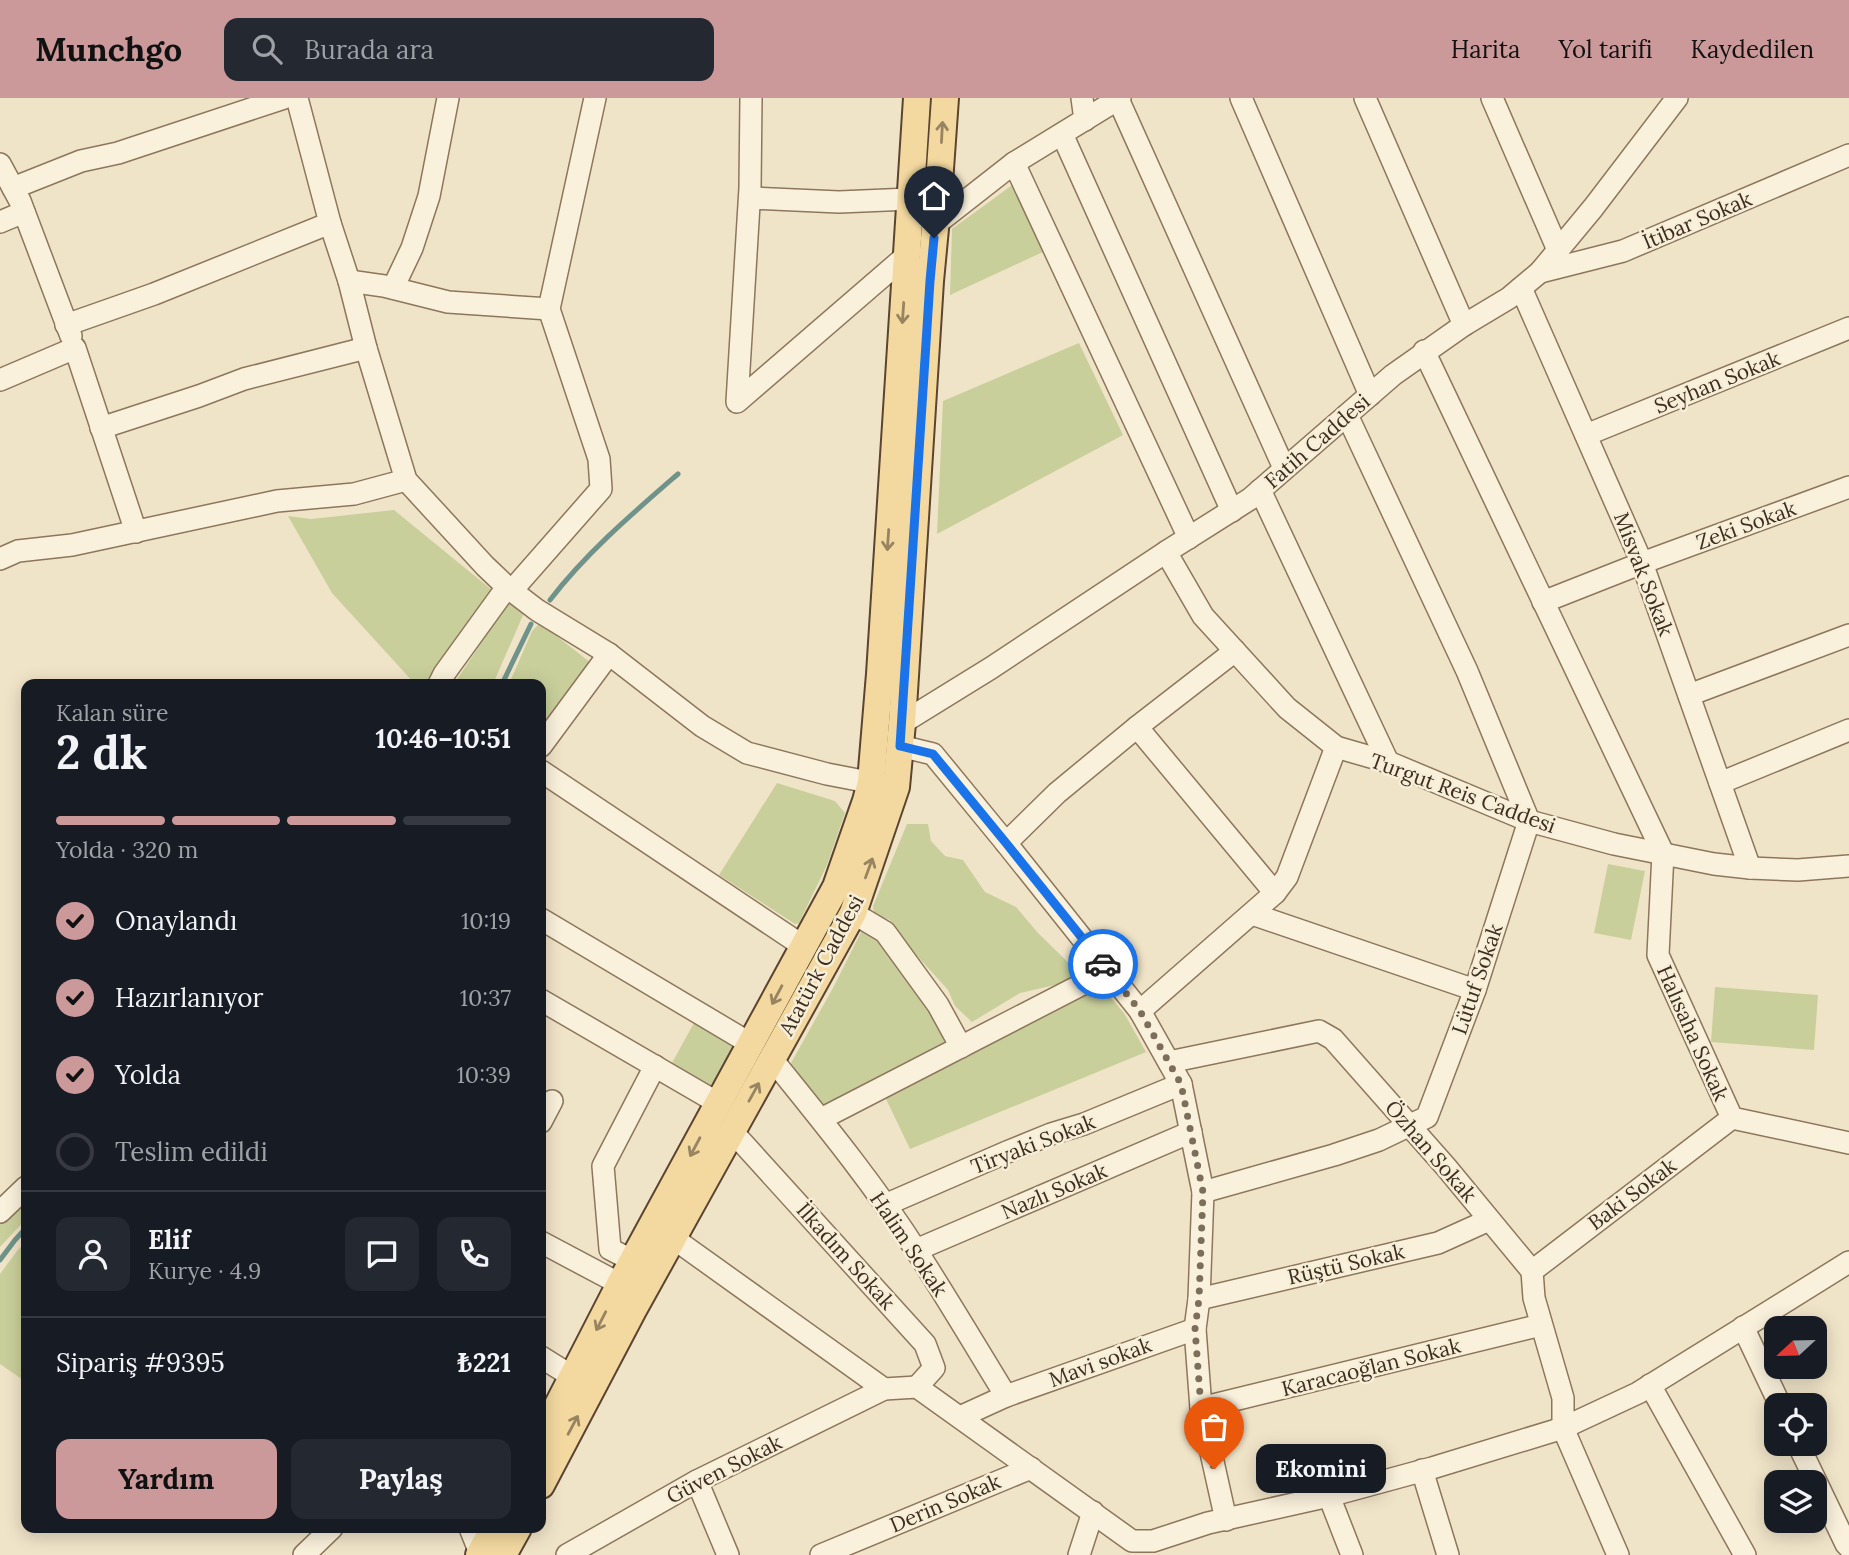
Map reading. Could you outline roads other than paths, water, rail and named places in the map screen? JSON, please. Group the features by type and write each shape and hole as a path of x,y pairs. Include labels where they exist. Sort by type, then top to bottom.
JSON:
{"main road":[{"path":"546,1428 718,1103 761,1051 803,946 836,887 866,801 883,784 880,674 917,98"},
{"name":"Atatürk Caddesi","path":"546,1476 730,1134 761,1051 853,913 883,784 901,734 944,98"},
{"path":"488,1554 493,1533"},
{"path":"488,1554 512,1533"}],"street":[{"path":"13,188 81,161 118,153 284,98"},
{"path":"297,98 330,223 406,480 485,566 508,587 537,610 609,654 702,726 747,753 827,774 883,784"},
{"path":"393,288 412,248 429,196 448,98"},
{"path":"508,587 514,588 601,489 599,459 549,309 596,98"},
{"path":"751,98 750,198 737,401 906,256"},
{"path":"1082,98 1085,120"},
{"path":"1241,98 1370,395"},
{"path":"1365,98 1464,325"},
{"path":"1492,98 1558,250"},
{"name":"Fatih Caddesi","path":"901,734 991,668 1250,499 1424,351 1509,298 1540,272 1677,98"},
{"path":"936,224 1014,163 1119,99 1284,468"},
{"path":"1062,134 1231,511"},
{"name":"İtibar Sokak","path":"1540,272 1623,251 1849,155"},
{"path":"1014,163 1189,538"},
{"path":"0,164 24,212 75,348 136,532"},
{"path":"750,198 839,202 910,198"},
{"path":"0,222 24,212"},
{"path":"66,325 154,294 330,223"},
{"path":"349,281 393,288 448,302 549,309"},
{"name":"Misvak Sokak","path":"1521,288 1642,563 1750,868"},
{"name":"Seyhan Sokak","path":"1586,435 1849,328"},
{"path":"0,380 75,348"},
{"path":"102,428 244,379 366,348"},
{"name":"Halısaha Sokak","path":"1424,351 1662,853 1658,955 1732,1118 1849,1143"},
{"path":"1347,415 1467,671 1529,821"},
{"path":"0,559 18,551 72,545 277,501 354,494 406,480"},
{"name":"Zeki Sokak","path":"1543,602 1849,486"},
{"path":"1261,490 1388,762"},
{"name":"Turgut Reis Caddesi","path":"1166,552 1203,616 1287,708 1336,747 1388,762 1529,821 1614,844 1714,864 1750,868 1798,870 1849,866"},
{"path":"442,679 508,587"},
{"path":"1689,695 1849,635"},
{"path":"1006,843 1057,793 1235,651"},
{"path":"546,739 609,654"},
{"path":"1137,727 1275,893"},
{"path":"1720,783 1849,730"},
{"path":"901,734 933,754 1006,843 1140,1011 1181,1084 1203,1192 1199,1299 1195,1329 1201,1408 1226,1520"},
{"path":"1140,1011 1252,914 1275,893 1287,877 1336,747"},
{"path":"546,774 803,946"},
{"name":"Lütuf Sokak","path":"1203,1192 1334,1155 1378,1140 1427,1117 1475,990 1529,821"},
{"path":"853,913 886,932 938,1005 961,1047"},
{"path":"1252,914 1475,990"},
{"name":"Halim Sokak","path":"546,922 761,1051 821,1119 885,1205 916,1250 1006,1396"},
{"path":"821,1119 1108,971"},
{"path":"546,1003 718,1103"},
{"name":"Özhan Sokak","path":"1169,1062 1319,1031 1333,1039 1446,1167 1532,1271"},
{"path":"633,1261 610,1249 603,1166 654,1066"},
{"name":"Tiryaki Sokak","path":"885,1205 1051,1134 1084,1124 1181,1084"},
{"path":"546,1112 552,1101"},
{"name":"Baki Sokak","path":"1532,1271 1732,1118"},
{"name":"Nazlı Sokak","path":"916,1250 1191,1132"},
{"name":"İlkadım Sokak","path":"730,1134 740,1139 925,1344 934,1368 917,1387"},
{"path":"0,1212 21,1192"},
{"name":"Rüştü Sokak","path":"1199,1299 1438,1243 1489,1220"},
{"path":"673,1238 884,1389 917,1387 1132,1541 1153,1541 1208,1523 1329,1496 1563,1428 1638,1393 1849,1262"},
{"path":"546,1245 620,1284"},
{"path":"1532,1271 1534,1298 1563,1398 1563,1428 1618,1555"},
{"name":"Karacaoğlan Sokak","path":"1201,1408 1541,1325"},
{"path":"1743,1327 1774,1393"},
{"name":"Mavi sokak","path":"1006,1396 1195,1329"},
{"path":"546,1360 572,1377"},
{"path":"1650,1385 1745,1555"},
{"name":"Güven Sokak","path":"567,1555 697,1481 884,1389"},
{"path":"960,1417 1006,1396"},
{"path":"1804,1456 1849,1547"},
{"name":"Derin Sokak","path":"821,1555 1031,1468"},
{"path":"1422,1470 1448,1555"},
{"path":"697,1481 728,1555"},
{"path":"1329,1496 1352,1555"},
{"path":"1079,1555 1093,1512"},
{"path":"303,1555 327,1533"},
{"path":"473,1533 488,1554"}],"waterway":[{"path":"550,600 594,550 678,474"},
{"path":"504,679 531,624"},
{"path":"0,1260 21,1233"}],"place":[{"name":"Ekomini","path":"1214,1469"}]}
